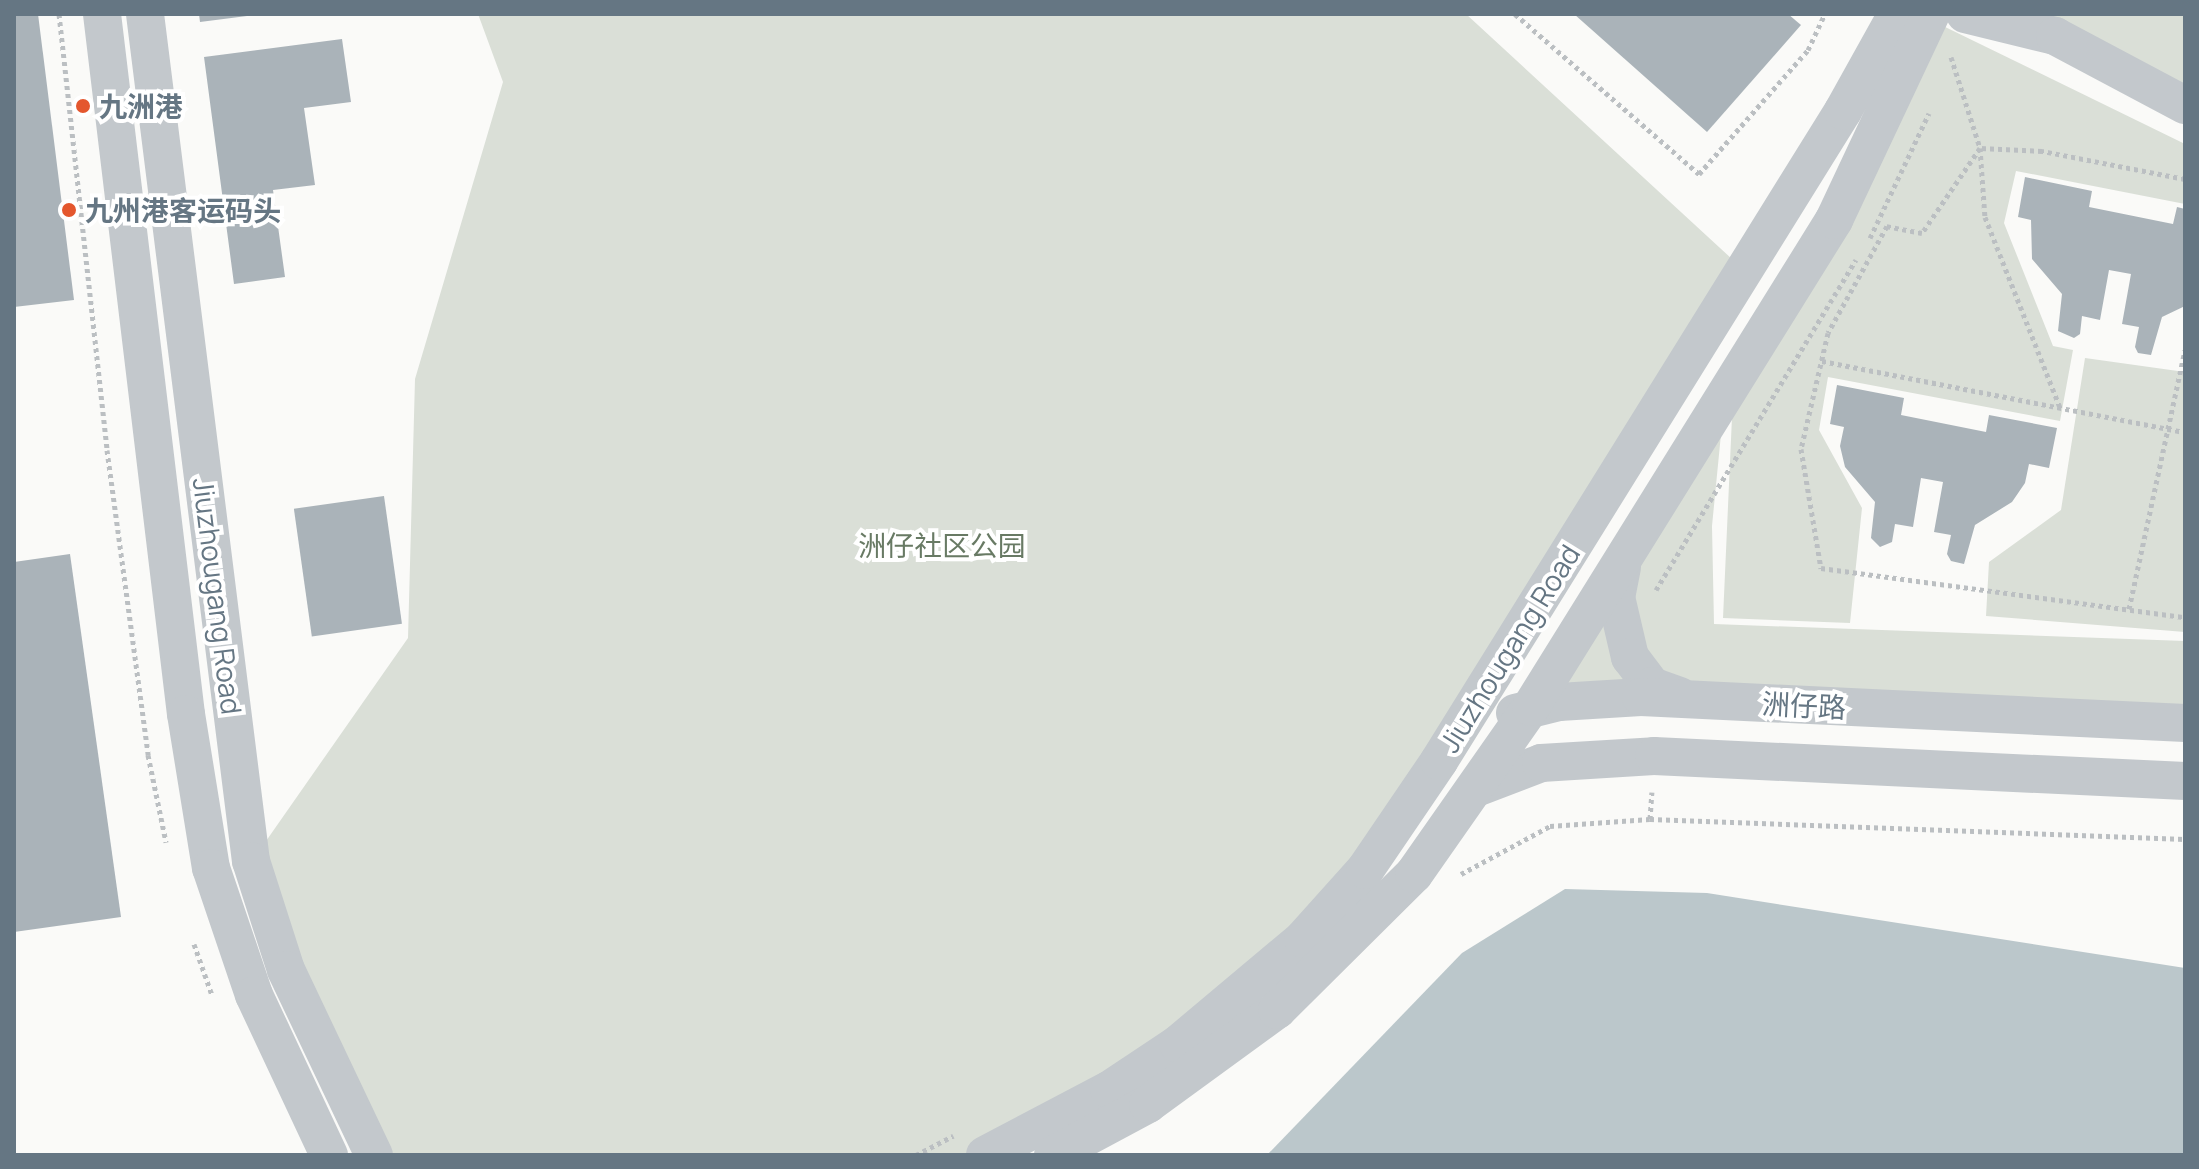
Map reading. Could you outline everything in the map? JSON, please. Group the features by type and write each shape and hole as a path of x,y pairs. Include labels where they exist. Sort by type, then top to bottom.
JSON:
{"street":[{"name":"Jiuzhougang Road","path":"102,14 169,580 211,868 254,995 329,1155"},
{"name":"Jiuzhougang Road","path":"145,14 251,861 291,982 374,1155"},
{"name":"Jiuzhougang Road","path":"971,1144 1109,1090 1240,995 1303,939 1365,870 1439,761 1545,591 1843,111 1897,14"},
{"name":"Jiuzhougang Road","path":"1053,1155 1148,1104 1277,1010 1414,874 1531,707 1834,220 1931,14"},
{"path":"1965,14 2055,36 2185,105"},
{"path":"1628,551 1616,597 1630,657 1652,686 1698,700"},
{"path":"1545,591 1522,662 1521,679 1531,707 1561,736 1616,752 1654,756"},
{"name":"洲仔路","path":"1439,761 1481,730 1531,707 1598,699 1698,700 2185,723"},
{"name":"洲仔路","path":"1476,788 1541,763 1654,756 2185,781"}],"path":[{"path":"1515,14 1699,174 1808,50 1825,14"},
{"path":"1948,49 1980,148 1985,217 2060,407"},
{"path":"1980,148 2042,151 2185,179"},
{"path":"1980,148 1922,233 1887,226 1828,333 1801,449 1821,568 2185,617"},
{"path":"2129,609 2185,350"},
{"path":"1822,361 2185,432"},
{"path":"1452,879 1550,826 1650,819 2185,839"},
{"path":"916,1155 971,1144"}],"green space":[{"name":"洲仔社区公园","path":"478,14 1466,14 1745,271 1303,938 983,1155 374,1155 252,861 408,638 415,379 503,82"},
{"path":"1997,14 2185,14 2185,101"},
{"path":"1939,24 2185,144 2185,204 2016,171 2004,223 2053,346 2073,350 2060,421 1828,377 1819,430 1862,508 1850,623 1723,618 1732,417"},
{"path":"2085,358 2185,372 2185,632 1986,616 1989,562 2061,510"},
{"path":"1722,424 1712,526 1714,624 2185,641 2185,716 1554,687"}],"shaded area":[{"path":"1565,889 1707,893 2185,968 2185,1155 1267,1155 1462,953"}],"building":[{"path":"14,14 38,14 74,300 14,307"},
{"path":"199,14 247,14 247,16 200,22"},
{"path":"1574,14 1788,14 1801,25 1707,132"},
{"path":"342,39 351,102 304,108 315,185 273,190 285,277 234,284 204,57"},
{"path":"2025,177 2092,191 2089,207 2173,224 2177,207 2185,209 2185,306 2162,317 2151,355 2138,353 2135,347 2139,327 2122,324 2131,274 2109,270 2100,320 2082,316 2080,334 2074,338 2058,331 2062,294 2032,259 2031,220 2018,217"},
{"path":"1837,385 1904,398 1901,415 1986,432 1989,415 2057,428 2049,468 2029,464 2025,483 2012,502 1975,525 1964,564 1951,561 1947,554 1951,535 1934,532 1943,482 1921,478 1913,527 1895,524 1892,542 1880,547 1871,538 1875,502 1845,467 1840,446 1844,427 1830,424"},
{"path":"384,496 402,624 312,636 294,509"},
{"path":"70,554 121,917 14,932 14,562"}],"place":[{"name":"九洲港","path":"83,106"},
{"name":"九州港客运码头","path":"69,210"}]}
